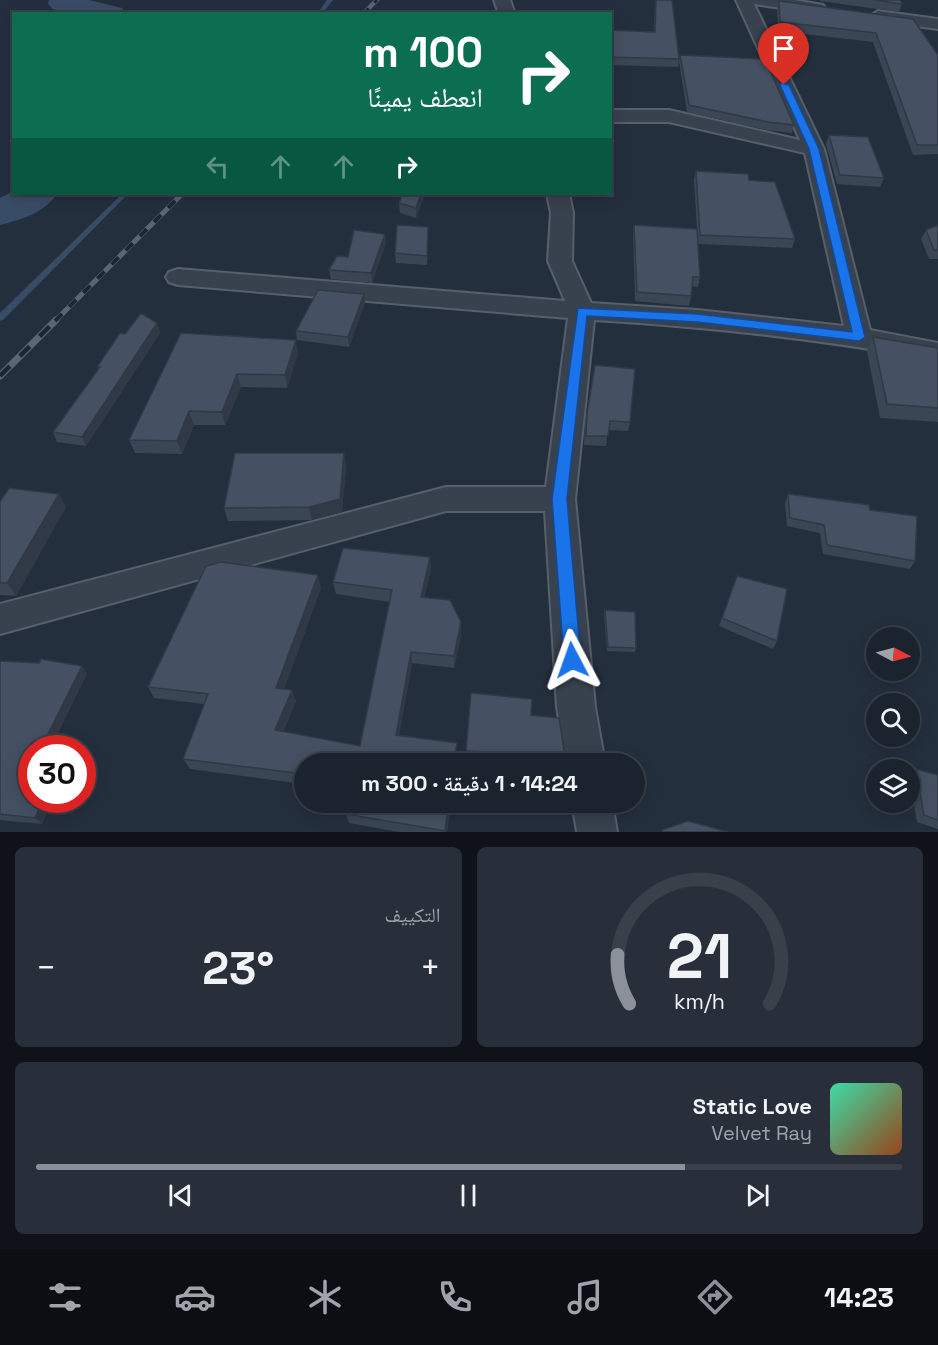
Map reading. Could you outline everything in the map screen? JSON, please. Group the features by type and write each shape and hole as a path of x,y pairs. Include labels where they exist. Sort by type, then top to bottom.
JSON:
{"street":[{"path":"744,0 814,149 859,337"},
{"path":"758,0 837,10"},
{"path":"859,13 938,24"},
{"path":"612,116 669,116 718,129 814,149"},
{"path":"558,195 562,213 560,261 582,311 560,499 576,706 584,753"},
{"path":"178,277 582,311 697,318 859,337 938,352"},
{"path":"0,619 446,499 560,499"},
{"path":"594,813 597,832"}],"building":[{"path":"656,0 672,0 679,59 612,57 612,30 655,32"},
{"path":"875,0 900,0 902,4"},
{"path":"779,1 913,19 938,55 938,145 917,145 876,33 780,22"},
{"path":"680,55 765,59 794,125 768,122 689,105"},
{"path":"829,135 868,137 884,178 840,175"},
{"path":"696,171 748,174 749,180 775,182 795,239 700,235"},
{"path":"402,195 421,195 416,208 399,203"},
{"path":"397,225 428,227 427,256 395,253"},
{"path":"634,225 697,229 700,277 693,277 691,296 637,292"},
{"path":"938,225 938,250 934,250 926,230"},
{"path":"354,230 385,234 371,273 329,270 337,256 348,257"},
{"path":"318,290 364,294 348,337 296,331"},
{"path":"141,313 157,323 82,437 53,432 100,367 97,367 120,333 125,334"},
{"path":"181,333 296,340 285,375 237,374 222,412 189,411 177,441 129,440"},
{"path":"873,337 938,348 938,408 887,404"},
{"path":"595,365 635,369 630,422 610,421 608,436 586,436 587,413"},
{"path":"235,453 344,453 340,499 309,507 224,508"},
{"path":"9,488 59,494 7,583 0,583 0,502"},
{"path":"788,494 869,505 870,510 917,516 915,561 827,545 824,525 790,518"},
{"path":"343,548 430,557 421,597 450,600 461,622 454,656 411,652 396,735 457,743 456,753 294,753 294,773 183,759 208,694 148,687 206,566 221,562 318,575 276,688 292,690 275,730 360,746 392,590 333,582"},
{"path":"737,576 787,589 777,641 722,618"},
{"path":"605,610 635,612 636,648 608,647"},
{"path":"41,659 82,666 48,735 18,735 18,813 37,813 35,818 0,814 0,661 39,663"},
{"path":"471,693 532,699 531,715 559,718 565,753 466,751"},
{"path":"920,770 938,775 938,820 924,815 920,792"},
{"path":"346,813 447,813 445,831"},
{"path":"688,821 728,832 662,832 662,830"}],"waterway":[{"path":"64,0 63,3 102,12"},
{"path":"321,12 330,0"},
{"path":"0,213 36,195"},
{"path":"0,318 124,195"}],"railway":[{"path":"365,12 377,0"},
{"path":"0,376 181,195"}],"route":[{"path":"572,660 560,499 582,311 697,318 859,337 814,149 784,85"}]}
